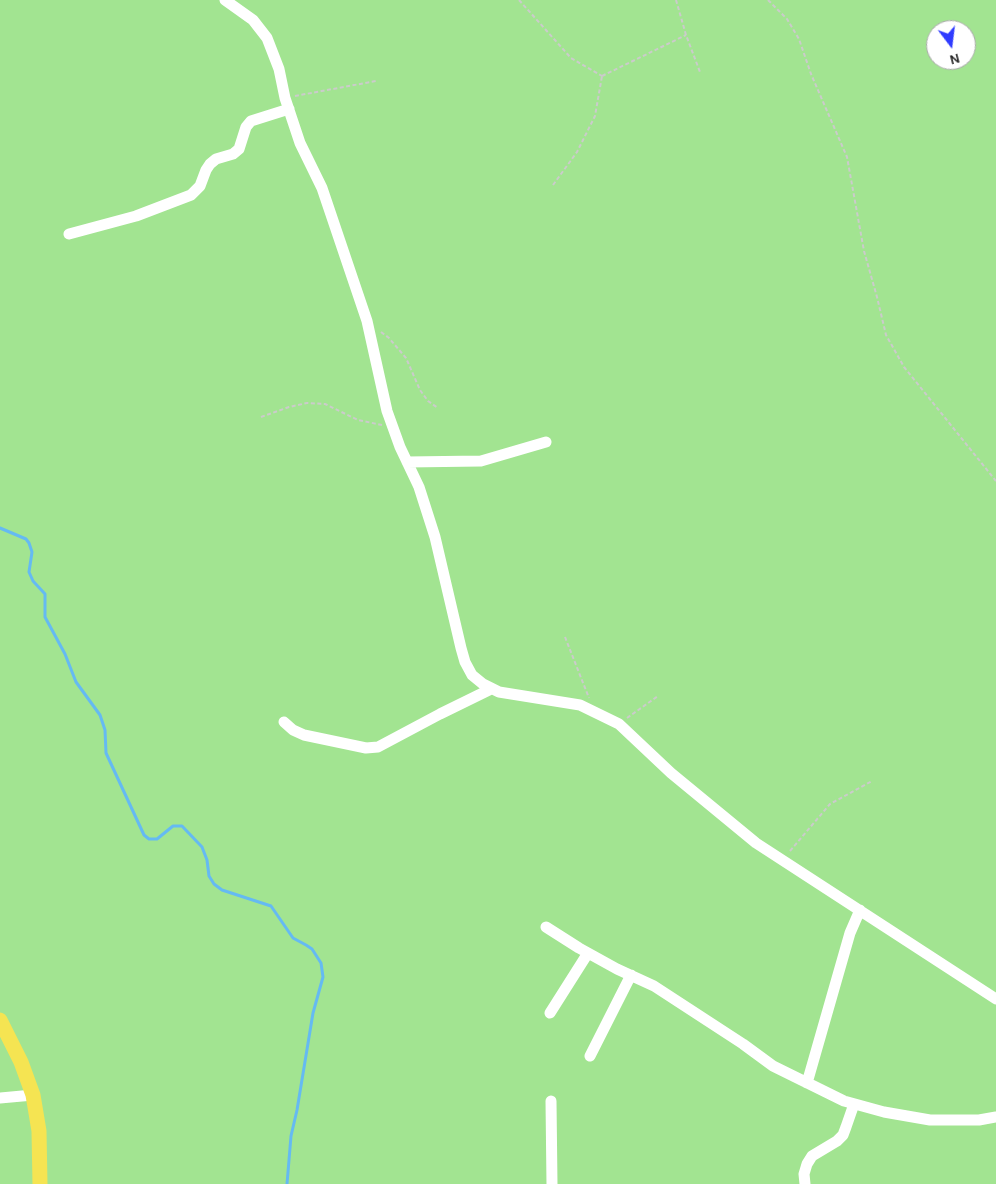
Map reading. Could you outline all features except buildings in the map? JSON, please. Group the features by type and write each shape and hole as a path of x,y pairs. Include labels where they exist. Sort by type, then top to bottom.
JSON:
{"main road":[{"path":"0,1020 21,1062 33,1095 39,1131 40,1184"}],"street":[{"path":"225,0 253,20 267,38 279,69 287,103 300,143 322,188 367,322 392,426 419,487 436,537 465,662 472,675 483,684 498,692 580,704 619,724 671,773 756,843 996,999"},
{"path":"69,234 136,216 191,194 200,186 210,164 216,159 233,154 239,149 246,127 251,121 287,103"},
{"path":"407,462 480,462 546,442"},
{"path":"284,722 293,730 304,735 366,748 378,746 492,689"},
{"path":"807,1083 850,933 860,910"},
{"path":"546,926 588,953 654,986 709,1021 773,1066 844,1101 884,1112 930,1120 979,1120 996,1117"},
{"path":"550,1013 588,953"},
{"path":"590,1056 630,975"},
{"path":"0,1098 33,1095"},
{"path":"551,1102 552,1184"},
{"path":"805,1184 804,1174 807,1164 812,1156 837,1141 842,1135 854,1104"}],"path":[{"path":"519,0 571,58 602,76"},
{"path":"676,0 686,35 700,72"},
{"path":"768,0 787,19 799,39 847,158 864,251 878,297 886,335 904,367 996,481"},
{"path":"602,76 686,35"},
{"path":"553,185 577,152 595,116 602,76"},
{"path":"287,103 376,81"},
{"path":"367,322 389,338 406,358 420,390 428,401 438,408"},
{"path":"261,417 307,403 325,404 358,420 375,425 392,426"},
{"path":"565,637 594,711"},
{"path":"619,724 658,696"},
{"path":"783,860 830,804 872,781"}],"green space":[{"path":"0,0 996,0 996,1184 0,1184"}],"waterway":[{"path":"0,528 26,539 29,543 32,552 29,572 33,581 45,594 45,617 65,654 76,682 100,715 105,730 106,753 144,835 149,839 157,839 173,826 182,826 202,847 207,860 209,876 214,884 222,890 271,906 293,938 312,949 321,963 323,977 313,1013 291,1136 287,1184"}]}
